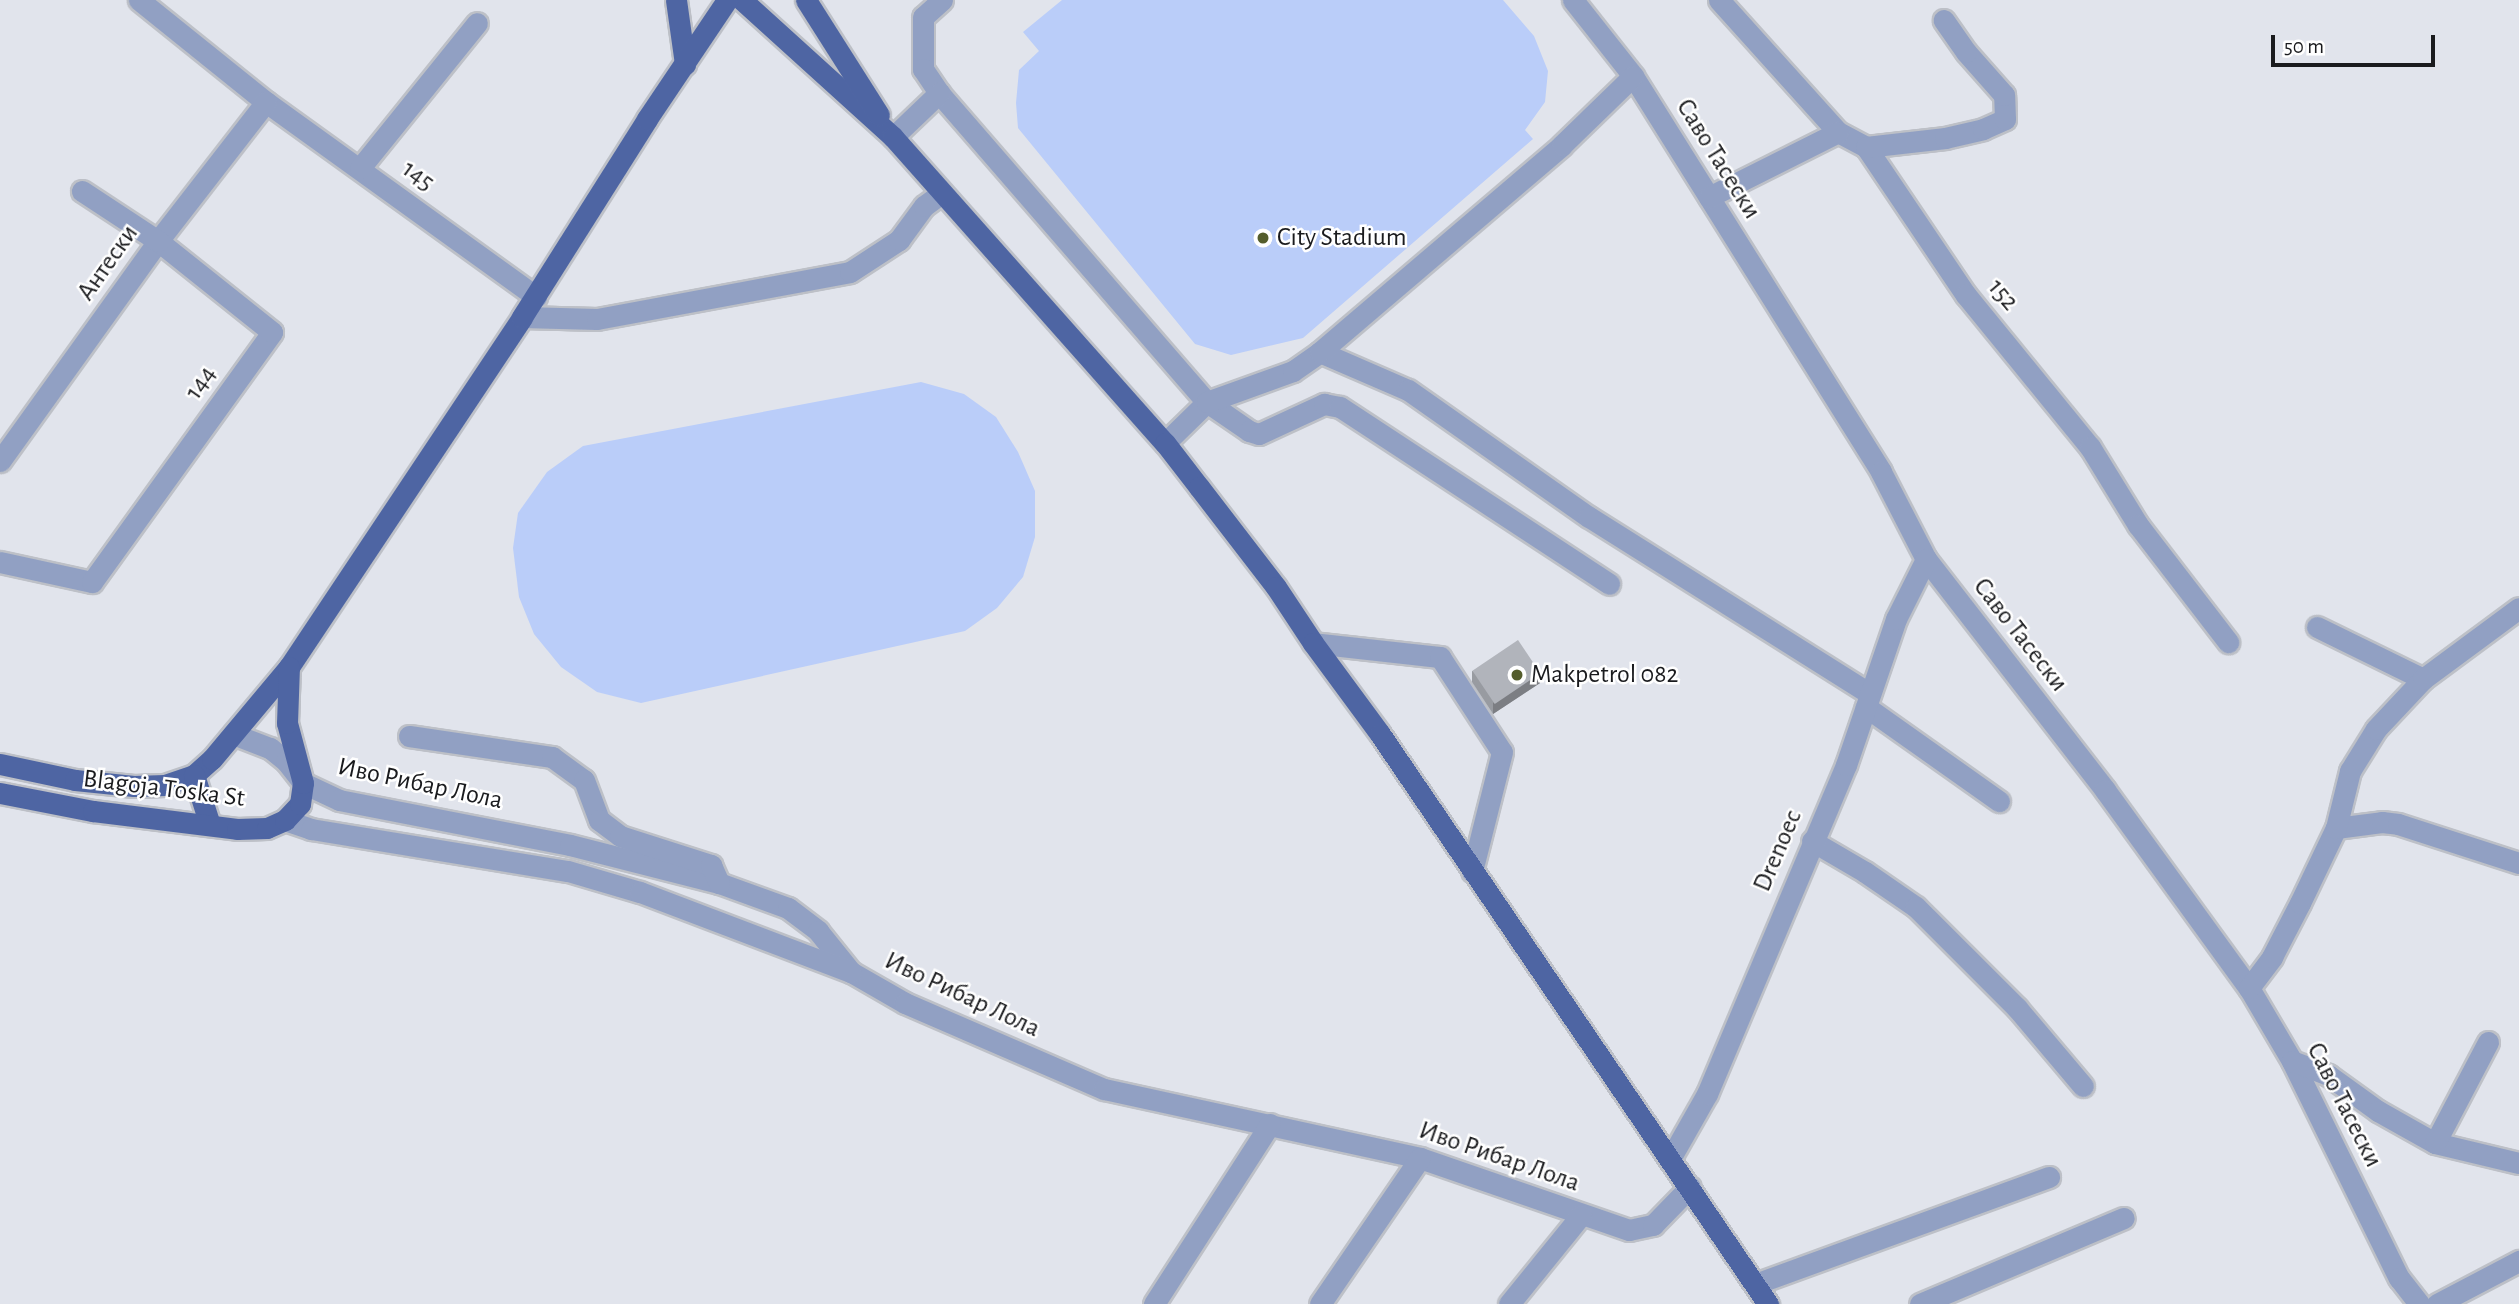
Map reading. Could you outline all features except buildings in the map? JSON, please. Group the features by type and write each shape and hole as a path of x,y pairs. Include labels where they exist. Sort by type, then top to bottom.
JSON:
{"main road":[{"path":"676,0 685,64"},
{"path":"0,764 75,780 134,786 165,785 194,775 233,734 289,667 536,297 727,0"},
{"path":"741,0 893,138 1165,443 1276,587 1312,643 1380,734 1768,1304"},
{"path":"806,0 893,138"},
{"path":"285,820 300,804 303,783 287,723 289,667"},
{"path":"194,775 210,825"},
{"name":"Blagoja Toska St","path":"0,793 93,811 237,830 267,828 285,820"}],"street":[{"name":"145","path":"139,0 266,102 536,297"},
{"path":"942,0 923,17 923,69 939,93 1207,402 1249,431 1259,434 1324,404 1340,407 1609,584"},
{"name":"Саво Тасески","path":"1573,0 1633,76 1881,472 1926,559 2105,790 2249,988 2292,1061 2399,1278 2419,1304"},
{"name":"152","path":"1718,0 1838,132 1866,147 1966,295 2090,447 2138,525 2228,642"},
{"path":"1866,147 1945,138 1983,129 2005,119 2004,95 1966,52 1944,20"},
{"path":"360,168 477,23"},
{"path":"1165,443 1207,402 1293,371 1320,352 1562,145 1633,76"},
{"path":"893,138 939,93"},
{"name":"Антески","path":"0,461 158,241 266,102"},
{"path":"1709,197 1838,132"},
{"name":"144","path":"0,562 92,582 272,332 158,241 82,191"},
{"path":"522,317 597,319 850,272 899,240 924,206 942,193"},
{"path":"1320,352 1408,390 1589,517 1868,700 1999,801"},
{"name":"Drenoec","path":"1670,1159 1707,1094 1846,765 1896,619 1926,559"},
{"path":"2249,988 2272,957 2336,828 2350,771 2376,729 2423,679 2519,608"},
{"path":"2317,627 2423,679"},
{"path":"1312,643 1440,656 1502,752 1472,871"},
{"name":"Иво Рибар Лола","path":"233,734 270,748 286,761 303,783 339,800 570,845 719,883 788,908 818,930 850,972 905,1003 1104,1089 1420,1158 1629,1230 1653,1224 1690,1187"},
{"path":"409,736 552,757 584,780 599,820 620,836 710,865 719,883"},
{"path":"285,820 311,829 568,871 640,892 850,972"},
{"path":"2336,828 2382,822 2398,824 2519,863"},
{"path":"1812,841 1865,872 1916,907 2017,1008 2083,1086"},
{"path":"2435,1143 2488,1042"},
{"path":"2292,1061 2328,1075 2378,1111 2435,1143 2519,1163"},
{"path":"1154,1304 1270,1124"},
{"path":"1320,1304 1420,1158"},
{"path":"1755,1284 2049,1177"},
{"path":"1509,1304 1581,1215"},
{"path":"1920,1304 2124,1217"},
{"path":"2437,1304 2519,1261"}],"shaded area":[{"name":"City Stadium","path":"1062,0 1503,0 1534,36 1548,71 1545,102 1525,130 1533,139 1303,338 1231,355 1195,344 1018,128 1016,103 1019,70 1039,51 1023,32"},
{"path":"921,382 964,394 996,417 1018,452 1035,491 1035,537 1023,577 997,608 965,631 641,703 597,692 561,667 534,634 519,597 513,548 518,513 547,472 583,446"}],"place":[{"name":"City Stadium","path":"1263,238"},
{"name":"Makpetrol 082","path":"1517,675"}]}
